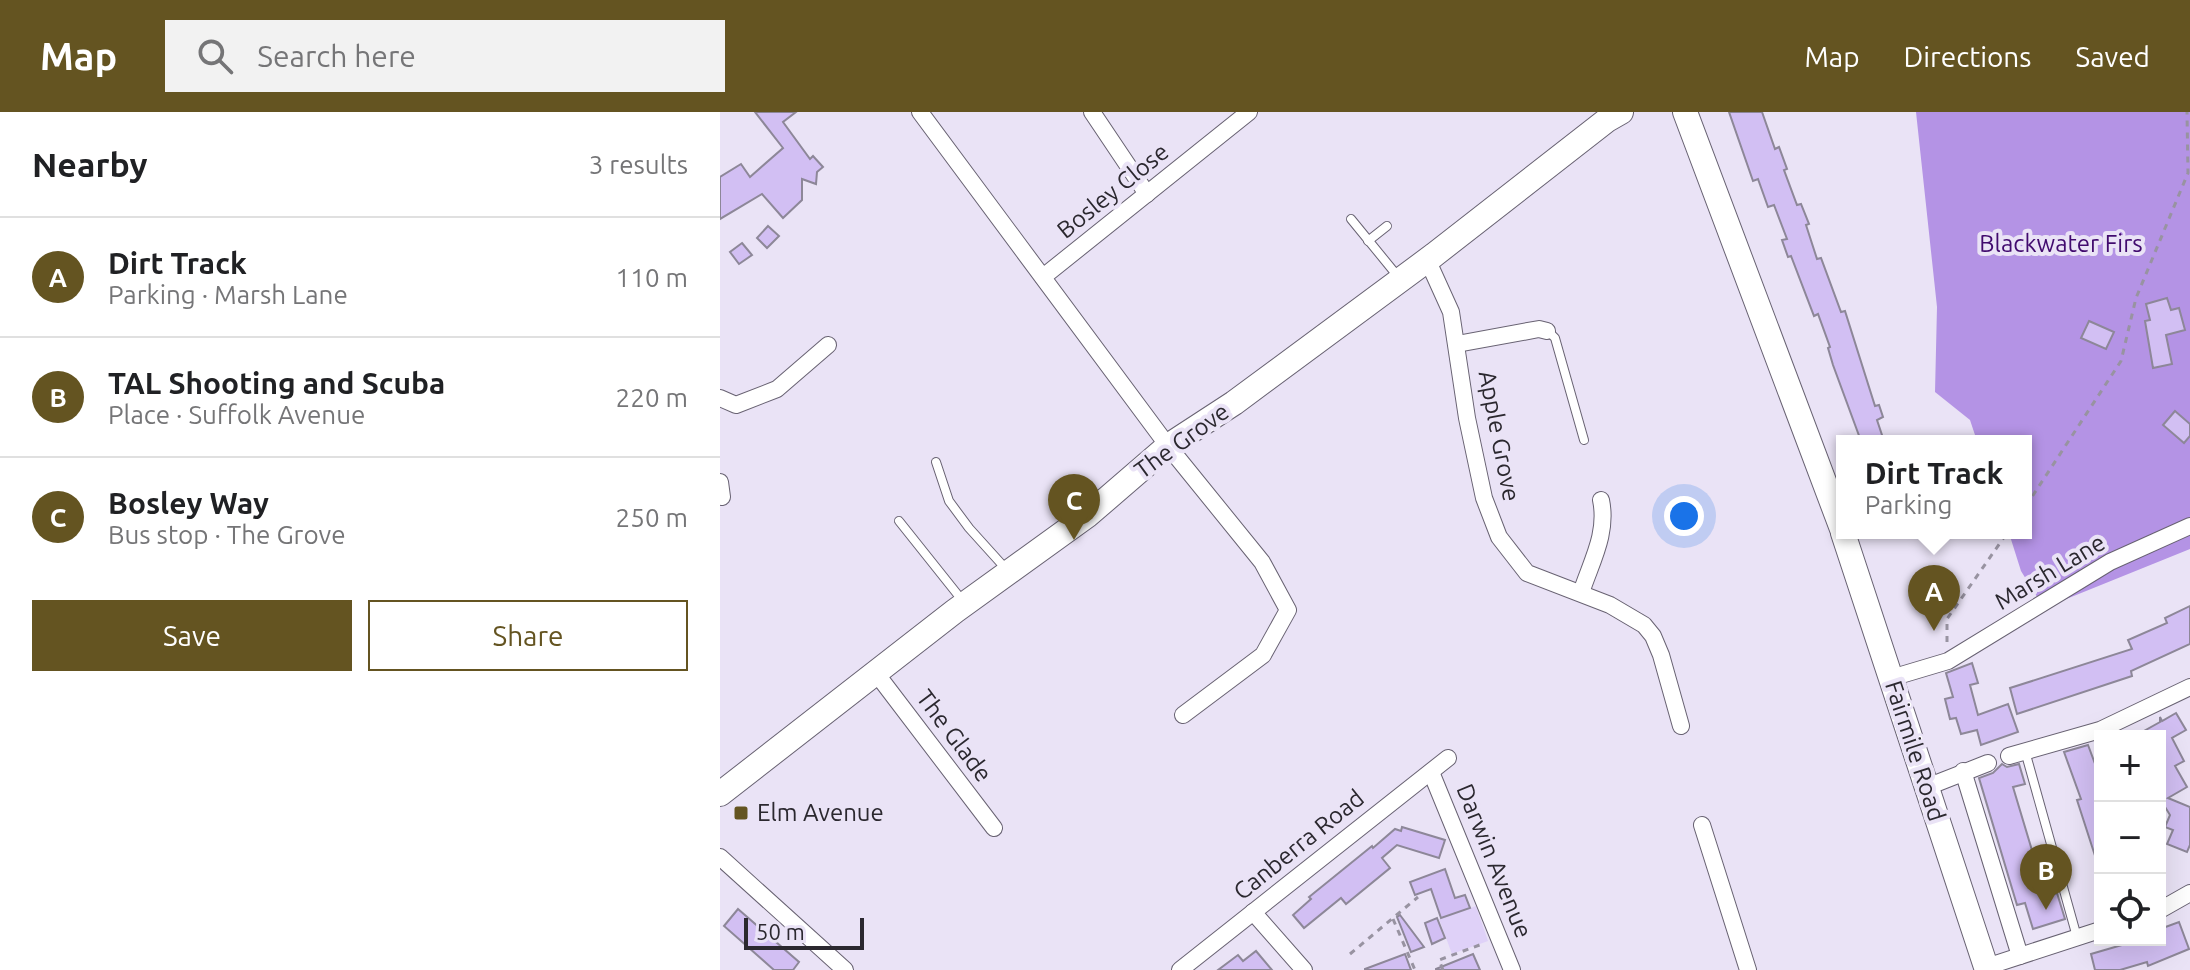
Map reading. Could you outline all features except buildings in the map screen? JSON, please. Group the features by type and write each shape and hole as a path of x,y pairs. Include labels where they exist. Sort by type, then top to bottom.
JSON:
{"street":[{"path":"920,112 1168,446 1262,562 1288,610 1263,655 1183,715"},
{"path":"1092,112 1147,194"},
{"name":"Bosley Close","path":"1043,277 1249,112"},
{"name":"Fairmile Road","path":"1674,112 1688,122 1836,513"},
{"name":"The Grove","path":"720,794 965,604 1088,515 1168,446 1234,403 1401,280 1614,115"},
{"name":"Apple Grove","path":"1427,259 1451,312 1467,418 1484,498 1499,537 1527,573 1610,605 1644,625 1653,636 1681,726"},
{"path":"1457,344 1539,329 1547,331"},
{"path":"720,398 736,405 777,389 828,345"},
{"path":"1581,593 1602,536 1605,517 1601,500"},
{"name":"Marsh Lane","path":"1891,678 1948,661 2110,562 2190,526"},
{"name":"Fairmile Road","path":"1846,539 1986,969"},
{"name":"The Glade","path":"876,673 994,828"},
{"path":"2107,730 2190,687"},
{"path":"2017,753 2094,735"},
{"name":"Canberra Road","path":"1180,970 1448,758"},
{"path":"1927,787 1988,763"},
{"name":"Fairmile Road","path":"1963,771 2020,956"},
{"name":"Darwin Avenue","path":"1431,772 1512,970"},
{"path":"1701,837 1748,970"},
{"path":"720,857 845,970"},
{"path":"2166,907 2190,893"},
{"path":"1253,912 1304,970"},
{"path":"1986,969 2094,932"}],"lane":[{"path":"1351,219 1401,280"},
{"path":"1368,241 1387,226"},
{"path":"1547,331 1555,338 1584,440"},
{"path":"936,462 949,501 986,549 1009,572"},
{"path":"899,521 965,604"},
{"path":"2017,753 2077,937"}],"path":[{"path":"2032,497 2121,361 2136,298 2188,173 2187,112"},
{"path":"1948,661 1947,619 2003,539"},
{"path":"1350,954 1418,897"},
{"path":"1393,919 1415,970"},
{"path":"1443,970 1439,960 1500,938"}],"shaded area":[{"path":"1476,906 1488,941 1452,954 1439,919"}],"green space":[{"name":"Blackwater Firs","path":"1916,112 2190,112 2190,549 2044,608 2021,571 2011,539 2032,539 2032,435 1975,435 1970,420 1935,392 1937,307"}],"place":[{"name":"Bosley Way","path":"1074,540"},
{"name":"Dirt Track","path":"1934,631"},
{"name":"Elm Avenue","path":"741,813"},
{"name":"TAL Shooting and Scuba","path":"2046,910"}]}
